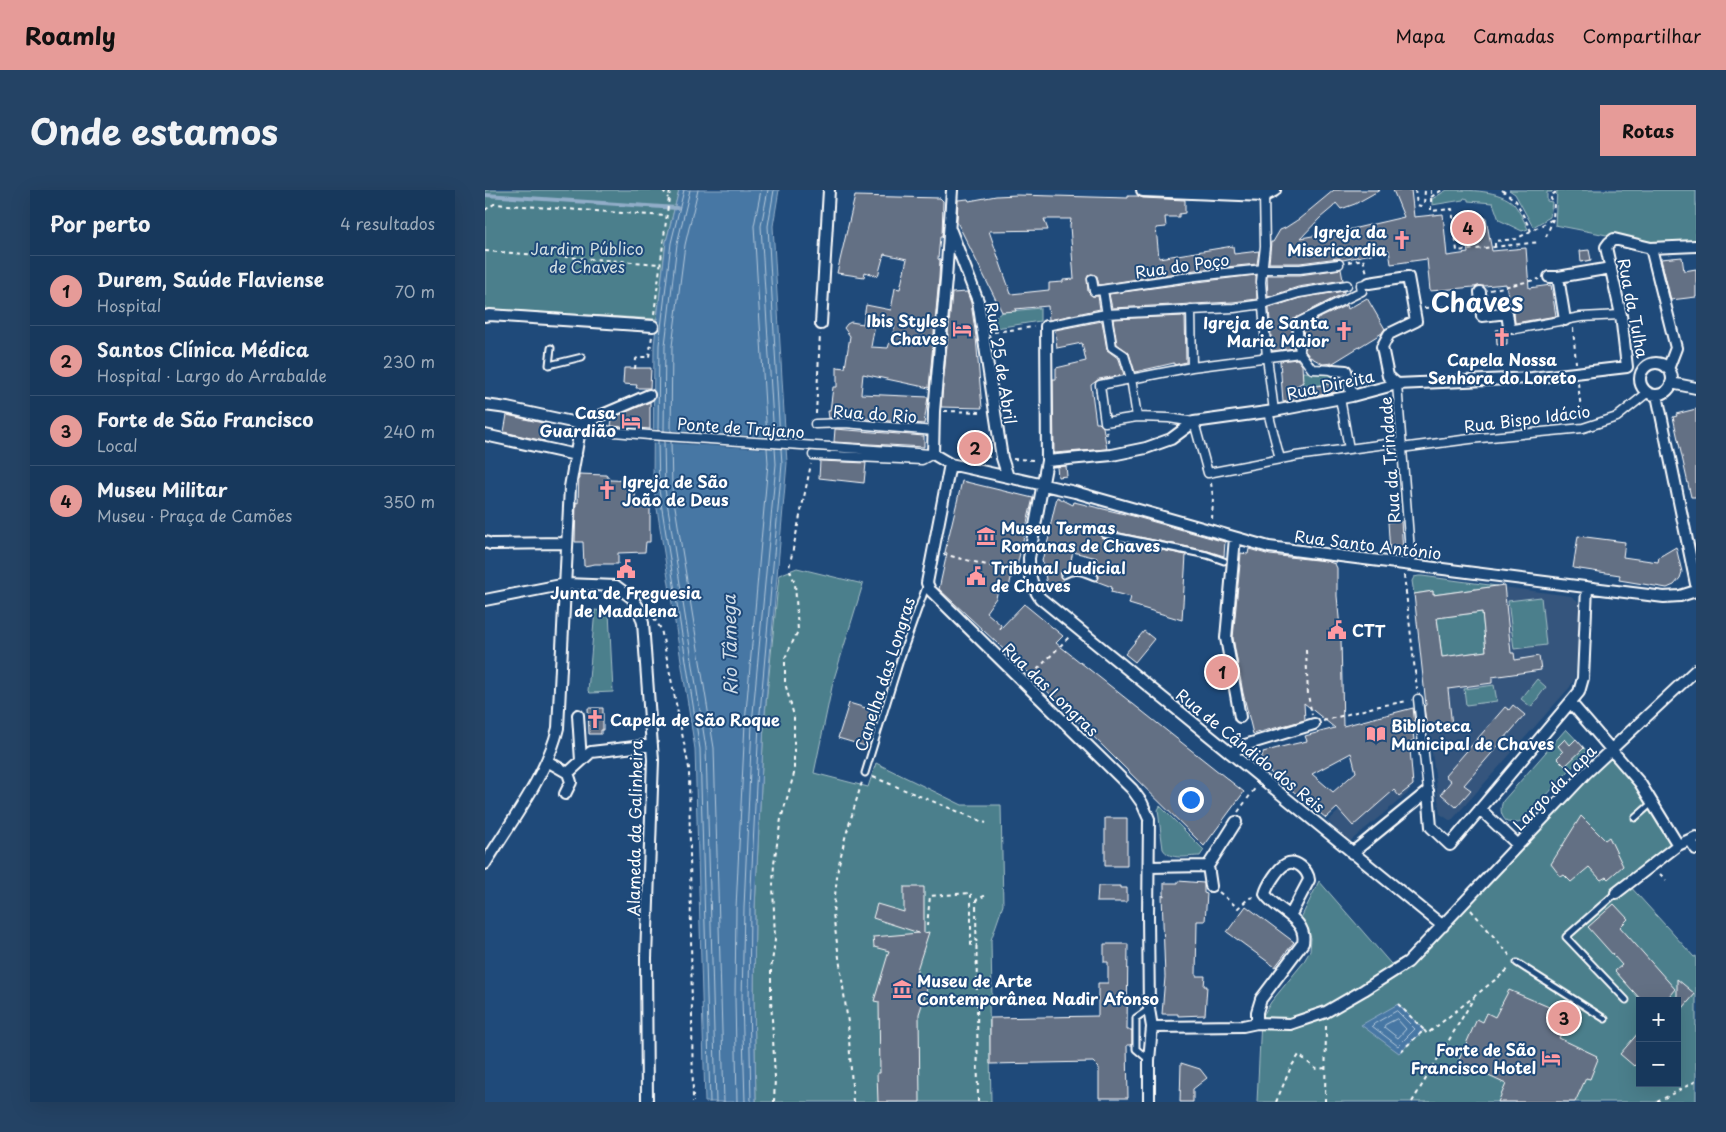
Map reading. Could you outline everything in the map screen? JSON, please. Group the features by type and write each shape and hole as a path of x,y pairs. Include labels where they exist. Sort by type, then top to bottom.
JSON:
{"street":[{"path":"821,324 829,190"},
{"path":"813,455 922,460 933,454 934,411 952,190"},
{"path":"1143,190 1269,192 1264,268 1261,282 1271,411 1280,459"},
{"name":"Rua 25 de Abril","path":"949,228 978,301 1002,458 1008,478"},
{"name":"Rua da Tulha","path":"1640,375 1627,367 1621,315 1606,247 1614,239 1651,248"},
{"path":"1668,369 1676,348 1651,248 1696,246"},
{"name":"Rua do Poço","path":"1103,290 1264,268 1300,269 1339,264"},
{"path":"1565,320 1554,277 1611,268"},
{"path":"946,279 957,271 967,274"},
{"path":"1352,396 1346,371 1312,369 1300,353 1297,323 1362,291 1361,285 1408,277 1416,321 1389,334 1382,347 1388,376 1397,384"},
{"path":"1092,280 1093,291 1103,290 1112,347 1124,355 1131,378 1137,417"},
{"path":"1030,576 1029,558 1047,461 1046,326 1106,314 1234,308 1263,304 1299,292 1347,285"},
{"path":"1480,292 1482,316 1507,313 1509,327 1515,329 1581,317 1621,315"},
{"path":"1191,309 1192,366"},
{"path":"485,316 554,322 653,326"},
{"path":"1194,422 1169,418 1137,417 1105,422 1100,385 1192,366 1300,353"},
{"path":"1652,394 1666,392 1671,383 1671,373 1668,369 1655,363 1646,367 1640,375 1641,385 1652,394 1696,584"},
{"name":"Rua Direita","path":"1047,461 1112,455 1146,448 1171,439 1194,422 1271,411 1352,396 1397,384 1532,378 1627,367"},
{"path":"1671,383 1696,388"},
{"name":"Rua da Trindade","path":"1397,384 1407,564"},
{"name":"Rua Bispo Idácio","path":"1194,422 1208,473 1349,448 1583,428 1617,417 1652,394"},
{"path":"485,405 581,424 649,395"},
{"path":"1340,398 1349,448"},
{"name":"Rua do Rio","path":"815,424 845,423 933,432"},
{"path":"485,864 547,761 553,749 558,728 570,487 581,424"},
{"name":"Ponte de Trajano","path":"581,424 614,432 649,435 933,454"},
{"path":"485,435 576,455"},
{"name":"Rua Santo António","path":"933,454 950,464 1075,492 1269,547 1670,597 1696,591"},
{"path":"927,583 950,464"},
{"path":"1235,538 1226,638 1240,717"},
{"path":"485,542 491,544 567,543"},
{"name":"Rua de Cândido dos Reis","path":"1030,576 1040,593 1077,628 1443,926"},
{"name":"Rua das Longras","path":"927,583 934,595 1132,789 1143,803 1149,819 1149,867"},
{"path":"485,600 566,584 616,586 625,592 638,607"},
{"path":"1418,699 1431,827 1450,845 1579,692 1583,678 1587,587"},
{"name":"Alameda da Galinheira","path":"638,607 643,622 653,760 646,958 647,1102"},
{"name":"Largo da Lapa","path":"1152,1027 1243,1026 1257,1023 1290,1024 1326,1012 1408,962 1585,774 1696,670"},
{"path":"1571,703 1639,783 1677,845"},
{"path":"577,715 581,761"},
{"path":"1230,752 1245,745 1314,724"},
{"path":"568,773 591,752 652,745"},
{"path":"547,761 568,773 571,782 565,794"},
{"path":"1352,853 1428,791"},
{"name":"Largo da Lapa","path":"1480,809 1518,845"},
{"path":"1211,886 1208,866 1236,822"},
{"path":"1616,893 1677,845 1694,842"},
{"path":"1257,1023 1257,1012 1261,999 1303,943 1305,936 1291,916 1270,901 1265,894 1267,886 1284,865 1292,863 1303,867 1308,874 1309,880 1291,916"},
{"path":"1149,1102 1149,1060 1152,1027 1149,1009 1149,867 1208,866"}],"lane":[{"path":"551,348 549,365 582,357"},
{"path":"1106,536 1207,555 1224,561"},
{"path":"1064,575 1072,571 1078,571 1095,577"},
{"name":"Canelha das Longras","path":"865,773 900,660 927,583"},
{"path":"1635,818 1652,803"},
{"path":"1616,893 1566,937 1626,1000"},
{"path":"1517,963 1605,1020"},
{"path":"1149,1009 1136,1018 1135,1036 1136,1049 1149,1060"}],"path":[{"path":"663,190 668,198"},
{"path":"1415,190 1418,206 1424,204 1425,190"},
{"path":"1431,190 1431,211 1453,209 1457,251 1540,242"},
{"path":"1431,197 1442,190"},
{"path":"1502,190 1516,201 1531,231"},
{"path":"1546,237 1553,219 1554,203 1551,200 1551,195 1555,193 1555,190"},
{"path":"635,369 636,358 649,357 669,191"},
{"path":"485,210 494,204 666,216"},
{"path":"1495,247 1495,241 1516,239 1553,219"},
{"path":"1454,221 1460,222 1465,233"},
{"path":"485,251 660,264"},
{"path":"1339,264 1363,259 1369,283"},
{"path":"1480,292 1554,277"},
{"path":"1414,309 1481,304"},
{"path":"983,334 1046,326"},
{"path":"934,411 980,412"},
{"path":"1105,422 1112,455"},
{"path":"1211,532 1212,489"},
{"path":"944,555 1030,576"},
{"path":"1306,650 1308,695 1314,724 1374,707 1418,699 1407,564"},
{"path":"774,1102 775,1078 771,1000 771,970 775,940 774,863 781,819 794,774 794,716 785,683 785,658 799,630 795,583 789,568"},
{"path":"638,607 654,618 661,628 689,768 693,1102"},
{"path":"1024,684 1077,628"},
{"path":"853,1102 848,1023 833,914 838,868 865,773 986,823"},
{"path":"1242,806 1261,778"},
{"path":"1211,886 1238,908 1249,898 1265,894"},
{"path":"927,926 930,896 971,893 971,944 977,945"},
{"path":"978,1102 976,900 988,894"},
{"path":"1398,1004 1427,1034 1517,963 1464,903"},
{"path":"1412,1102 1475,996"},
{"path":"1325,1102 1326,1012"},
{"path":"1399,1053 1424,1030"},
{"path":"1276,1102 1291,1067 1299,1055 1316,1069 1325,1068"},
{"path":"1657,1102 1696,1081"}],"shaded area":[{"path":"1419,576 1571,596 1581,606 1575,678 1570,687 1451,821 1440,814 1412,581 1414,577"},
{"path":"1410,749 1414,783 1407,794 1348,843 1328,821 1380,773"}],"green space":[{"name":"Jardim Público de Chaves","path":"485,190 679,190 666,242 657,319 485,309"},
{"path":"1447,190 1493,193 1508,199 1520,213 1528,229 1522,231 1499,220 1493,203 1468,201 1468,199 1464,198 1463,200 1432,205 1432,199"},
{"path":"1509,190 1552,190 1552,192 1547,192 1547,201 1552,202 1550,217 1533,227 1515,194"},
{"path":"1557,190 1696,190 1696,240 1653,244 1555,225"},
{"path":"1040,308 1040,321 996,328 993,319 1002,312"},
{"path":"1302,372 1331,373 1332,383 1303,388"},
{"path":"797,568 863,584 833,682 814,773 868,787 876,763 962,805 1001,805 1003,905 991,940 992,1000 989,1000 991,1102 756,1102 755,908 764,724 779,575"},
{"path":"1422,576 1497,586 1433,595 1433,591 1414,594 1412,581 1414,577"},
{"path":"1541,597 1546,645 1514,649 1508,601"},
{"path":"595,610 609,612 613,692 590,693 588,691"},
{"path":"1482,612 1486,651 1442,657 1437,618"},
{"path":"1537,679 1546,687 1531,707 1521,699"},
{"path":"1494,685 1497,701 1466,705 1464,689"},
{"path":"1566,729 1587,751 1524,820 1518,823 1507,822 1501,812 1503,801"},
{"path":"1612,749 1677,846 1628,884 1694,957 1696,956 1696,1102 1257,1102 1261,1019 1271,1002 1303,963 1310,951 1311,938 1307,927 1300,920 1319,881 1391,964 1429,944"},
{"path":"1160,806 1204,850 1200,856 1185,857 1166,853 1163,849 1158,810"}],"water":[{"name":"Rio Tâmega","path":"679,190 779,190 773,226 787,463 764,724 755,908 756,1102 705,1102 695,749 653,483 654,345 666,242"},
{"path":"1398,1004 1424,1030 1399,1053 1361,1025"}],"pier":[{"path":"652,429 788,438 789,450 651,442"}],"building":[{"path":"1334,190 1380,190 1355,204 1341,209 1336,203 1301,238 1404,217 1393,190 1411,190 1414,217 1443,214 1447,256 1468,253 1463,222 1486,218 1492,251 1526,248 1529,288 1551,285 1556,316 1515,323 1506,284 1430,291 1427,259 1391,264 1389,250 1343,260 1338,258 1300,263 1269,263 1271,242 1273,242 1280,230 1299,219"},
{"path":"855,196 940,198 943,201 942,237 940,237 938,259 940,260 939,278 929,388 863,374 861,394 928,397 924,424 845,417 829,418 828,411 830,411 833,387 837,387 837,367 845,368 850,336 844,328 851,322 863,324 866,305 891,310 895,288 900,289 907,259 884,254 878,276 865,272 864,277 837,273","holes":["875,324 895,326 888,348 871,347"]},
{"path":"996,196 1128,198 1128,196 1138,196 1143,198 1185,200 1185,213 1179,214 1179,217 1165,217 1166,227 1156,228 1159,258 1233,246 1234,254 1259,251 1257,264 1195,270 1099,285 1097,276 1091,274 1087,278 1088,292 1092,296 1098,296 1100,309 1049,320 1048,306 1002,312 957,222 958,200 968,199 969,201","holes":["1044,219 1071,219 1074,279 1049,283 1049,290 1011,294 989,231 1048,230"]},
{"path":"1589,250 1591,260 1581,262 1580,251"},
{"path":"1682,257 1684,271 1696,269 1696,297 1671,300 1661,259"},
{"path":"1341,269 1343,280 1298,287 1268,297 1267,275 1300,275"},
{"path":"1256,275 1257,299 1233,302 1112,308 1109,294 1197,282"},
{"path":"1344,291 1344,293 1292,320 1294,348 1272,351 1269,308 1300,298"},
{"path":"967,292 971,303 976,337 982,408 941,407 952,293"},
{"name":"Igreja de Santa Maria Maior","path":"1367,298 1385,329 1382,333 1333,363 1323,364 1310,357 1305,351 1303,326 1347,305 1348,309"},
{"path":"1185,316 1186,362 1135,372 1129,353 1117,344 1113,319"},
{"path":"1102,321 1107,350 1119,359 1124,375 1099,379 1091,385 1096,423 1103,427 1107,449 1054,453 1053,379 1056,379 1056,368 1086,361 1082,343 1057,348 1055,330"},
{"name":"Capela Nossa Senhora do Loreto","path":"1503,329 1507,333 1507,344 1497,345 1496,330"},
{"path":"1297,359 1302,365 1303,382 1295,388 1336,383 1336,392 1283,402 1280,361"},
{"path":"624,368 651,368 650,388 636,388 637,385 623,384"},
{"name":"Casa Guardião","path":"650,402 650,429 611,426 612,418"},
{"path":"1696,409 1696,497 1691,497 1673,417 1677,416 1676,414"},
{"path":"507,415 547,424 544,441 504,432"},
{"path":"835,429 924,436 924,447 834,442"},
{"path":"820,461 866,463 864,483 819,478"},
{"path":"1066,466 1067,476 1058,477 1057,467"},
{"path":"579,474 606,475 610,480 636,481 635,501 650,501 650,542 646,542 645,552 618,553 618,564 584,566 583,542 575,542"},
{"path":"962,481 1033,498 1016,570 1013,569 1008,592 998,590 996,598 986,612 1001,625 1000,629 1024,604 1063,636 1056,643 1244,792 1204,846 1028,672 939,589 947,553 945,552"},
{"path":"1057,497 1073,505 1074,502 1133,516 1225,542 1224,556 1105,530 1100,532 1100,536 1103,538 1186,555 1182,620 1129,604 1131,597 1111,592 1112,587 1096,581 1099,577 1095,572 1097,558 1073,552 1069,568 1060,573 1060,577 1064,580 1048,589 1042,560"},
{"path":"1401,521 1403,553 1390,554 1388,522"},
{"path":"1578,536 1625,542 1623,557 1658,562 1659,557 1676,547 1682,572 1680,578 1674,585 1667,588 1619,580 1620,575 1573,568"},
{"path":"1249,549 1270,555 1326,561 1335,564 1337,568 1337,596 1341,639 1343,726 1413,708 1416,731 1413,731 1414,740 1411,741 1413,748 1410,749 1413,785 1399,796 1394,790 1353,826 1337,808 1326,818 1260,764 1263,752 1307,741 1305,736 1335,728 1304,703 1305,720 1253,734 1233,638 1241,553 1248,554","holes":["1351,753 1356,772 1333,792 1312,774"]},
{"path":"1504,585 1511,653 1514,653 1515,660 1539,656 1541,670 1492,677 1492,683 1448,689 1452,726 1427,729 1414,594 1433,591 1433,595","holes":["1482,612 1486,651 1442,657 1437,618"]},
{"path":"1144,631 1154,639 1135,662 1125,654"},
{"path":"849,703 876,711 865,746 838,738"},
{"path":"1513,705 1525,715 1464,785 1471,790 1456,807 1441,794 1451,781 1445,776 1505,707 1509,710"},
{"name":"Capela de São Roque","path":"588,708 603,708 603,730 601,730 601,734 589,734"},
{"path":"1565,739 1570,745 1576,739 1584,748 1565,766 1557,758 1563,752 1558,746"},
{"path":"1581,816 1605,840 1609,837 1623,866 1608,879 1606,877 1601,880 1589,867 1571,882 1564,875 1561,877 1551,864"},
{"path":"1105,818 1127,818 1127,866 1105,866"},
{"path":"1178,881 1204,883 1204,893 1207,894 1205,921 1197,921 1196,976 1205,976 1204,986 1207,986 1205,1015 1178,1016 1178,1014 1162,1014 1165,977 1162,895 1164,896 1164,883 1178,883"},
{"path":"1098,886 1121,886 1121,888 1127,888 1127,902 1097,902"},
{"name":"Museu de Arte Contemporânea Nadir Afonso","path":"904,887 924,887 924,933 929,932 915,976 931,976 919,1014 920,1102 878,1102 877,1073 880,1073 879,1002 874,1001 889,951 874,947 873,937 919,933 873,918 877,904 904,912"},
{"path":"1614,904 1628,919 1620,927 1675,989 1668,997 1638,997 1615,971 1622,965 1588,927"},
{"path":"1246,906 1294,942 1275,967 1227,932"},
{"path":"1104,944 1128,944 1127,1030 1132,1030 1132,1045 1127,1045 1128,1098 1099,1098 1099,1068 1093,1062 990,1064 990,1018 1098,1016 1098,983 1108,983 1108,962 1104,962"},
{"path":"1677,979 1695,994 1681,1010 1681,997 1677,997"},
{"path":"1509,990 1570,1016 1559,1038 1597,1056 1598,1059 1590,1079 1586,1078 1575,1102 1498,1102 1506,1084 1458,1062 1477,1019 1483,1022 1487,1013 1495,1017"},
{"path":"1636,1036 1636,1064 1634,1066 1620,1054"},
{"path":"1181,1063 1200,1069 1207,1078 1193,1089 1193,1102 1180,1102"}],"waterway":[{"path":"485,195 677,208"}],"place":[{"name":"Museu Militar","path":"1468,228"},
{"name":"Igreja da Misericordia","path":"1402,240"},
{"name":"Ibis Styles Chaves","path":"962,329"},
{"name":"Igreja de Santa Maria Maior","path":"1344,331"},
{"name":"Capela Nossa Senhora do Loreto","path":"1502,337"},
{"name":"Casa Guardião","path":"631,421"},
{"name":"Santos Clínica Médica","path":"975,448"},
{"name":"Igreja de São João de Deus","path":"607,490"},
{"name":"Museu Termas Romanas de Chaves","path":"986,536"},
{"name":"Junta de Freguesia de Madalena","path":"626,569"},
{"name":"Tribunal Judicial de Chaves","path":"976,576"},
{"name":"CTT","path":"1337,630"},
{"name":"Durem, Saúde Flaviense","path":"1222,672"},
{"name":"Capela de São Roque","path":"595,719"},
{"name":"Biblioteca Municipal de Chaves","path":"1376,734"},
{"name":"Museu de Arte Contemporânea Nadir Afonso","path":"902,989"},
{"name":"Forte de São Francisco","path":"1564,1018"},
{"name":"Forte de São Francisco Hotel","path":"1551,1058"}],"district":[{"name":"Chaves","path":"1477,301"}]}
